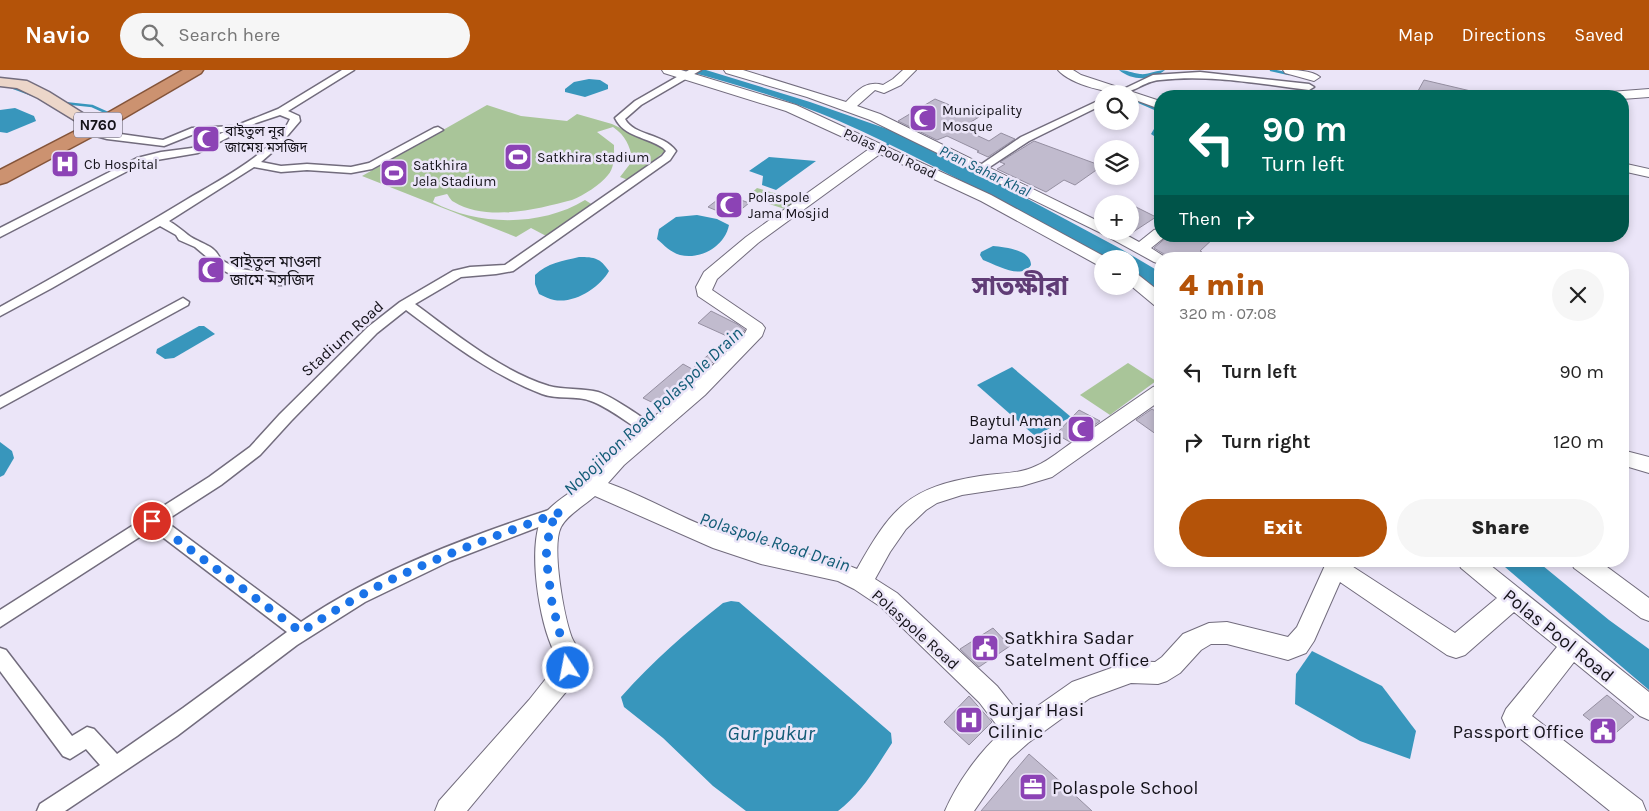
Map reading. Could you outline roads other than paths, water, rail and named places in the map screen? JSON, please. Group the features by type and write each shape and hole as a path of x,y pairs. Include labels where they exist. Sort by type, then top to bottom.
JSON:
{"highway":[{"name":"N760","path":"0,178 89,131 195,70"}],"main road":[{"path":"0,82 9,81 44,95 84,120 89,131"}],"street":[{"path":"89,131 107,136 164,143 192,131 226,130 281,111 349,70"},
{"name":"Polas Pool Road","path":"668,70 692,73 791,108 986,198 1094,257"},
{"path":"730,70 749,72 901,128 1094,224"},
{"path":"848,107 865,91 874,86 884,89 897,82 910,70"},
{"path":"1064,70 1078,78 1100,85"},
{"path":"1289,70 1311,78"},
{"name":"Stadium Road","path":"0,619 215,481 255,451 292,409 376,326 457,274 472,270 504,270 509,268 666,158 671,151 670,148 630,130 621,122 620,118 638,103 692,73"},
{"path":"1139,86 1156,77 1200,75 1311,78"},
{"path":"1304,90 1311,78"},
{"path":"1629,95 1649,93"},
{"path":"1139,98 1154,103"},
{"path":"981,168 1025,139 1094,106"},
{"path":"0,312 161,221 251,163 282,137 295,121 295,118 281,111"},
{"path":"0,233 141,160 161,155 194,151 252,121"},
{"path":"251,163 281,169 307,167 351,170 372,166 438,130"},
{"path":"448,811 538,708 568,668 571,658 562,642 552,603 546,557 550,525 561,512 592,487 617,460 698,390 753,336 756,328 751,322 720,306 704,292 704,287 710,276 752,240 880,148"},
{"path":"1629,169 1649,173"},
{"path":"161,221 181,233 183,237 199,244 214,258 213,260 236,272 270,275 281,282"},
{"path":"1140,249 1154,238"},
{"path":"1124,240 1154,256"},
{"path":"1139,284 1154,296"},
{"path":"0,403 184,302"},
{"path":"408,304 471,350 510,374 548,390 580,393 597,397 652,430"},
{"path":"862,582 895,527 930,498 966,487 1032,477 1045,471 1154,396"},
{"path":"1629,458 1649,465"},
{"name":"Polaspole Road","path":"592,487 603,490 721,542 761,555 842,573 862,582 888,600 988,694 1019,734"},
{"path":"46,811 170,729 301,632 332,612 397,577 505,532 561,512"},
{"path":"152,521 301,632"},
{"path":"959,811 972,789 1001,750 1019,734 1081,690 1131,672 1158,673 1171,665 1192,642 1210,634 1227,633 1288,648 1297,645 1306,634 1335,567 1456,647 1514,598"},
{"name":"Polas Pool Road","path":"1477,567 1649,708"},
{"path":"1590,567 1649,611"},
{"path":"1571,645 1564,657 1515,718 1632,811"},
{"path":"0,656 70,749 87,736 115,766"}],"water":[{"path":"683,70 706,70 810,102 893,131 981,174 1094,235 1094,240 1104,240 1123,250 1094,251 874,137 820,113 782,99"},
{"path":"589,79 600,80 608,85 608,89 585,97 565,92 565,89 574,82"},
{"path":"15,108 34,116 36,121 7,133 0,132 0,110"},
{"path":"769,157 816,161 776,190 762,185 763,176 749,171"},
{"path":"697,215 717,219 729,225 723,239 711,250 696,255 680,255 670,250 657,239 659,229 676,217"},
{"path":"993,246 1010,248 1022,253 1030,260 1031,265 1027,269 1015,271 983,260 980,255 981,252"},
{"path":"579,257 597,259 603,263 609,271 600,283 578,297 562,301 539,294 535,284 535,275 550,265"},
{"path":"1139,260 1154,268 1154,289 1139,278"},
{"path":"199,326 204,326 215,334 174,358 165,359 156,353 157,349"},
{"path":"1012,367 1071,417 1035,436 977,385"},
{"path":"0,442 12,451 14,458 4,475 0,477"},
{"path":"1505,567 1544,567 1609,620 1649,649 1649,690"},
{"name":"Gur pukur","path":"739,602 891,733 892,743 874,770 854,796 838,811 746,811 713,786 663,738 624,707 621,697 670,647 723,603"},
{"path":"1312,651 1382,686 1416,731 1410,759 1360,741 1295,704 1296,674"}],"waterway":[{"path":"1123,70 1138,76 1151,75 1161,70"},
{"path":"1271,70 1289,74"},
{"path":"0,83 38,97"},
{"path":"1139,102 1154,108"},
{"path":"64,103 92,106 112,115"},
{"name":"Nobojibon Road Polaspole Drain","path":"881,149 888,144"}],"place":[{"name":"Municipality Mosque","path":"923,118"},
{"name":"বাইতুল নূর জামেয় মসজিদ","path":"206,139"},
{"name":"Satkhira stadium","path":"518,157"},
{"name":"Cb Hospital","path":"65,164"},
{"name":"Satkhira Jela Stadium","path":"394,173"},
{"name":"Polaspole Jama Mosjid","path":"729,205"},
{"name":"বাইতুল মাওলা জামে মসজিদ","path":"211,270"},
{"name":"Baytul Aman Jama Mosjid","path":"1081,429"},
{"name":"Satkhira Sadar Satelment Office","path":"985,648"},
{"name":"Surjar Hasi Cilinic","path":"969,720"},
{"name":"Passport Office","path":"1603,731"},
{"name":"Polaspole School","path":"1033,787"}],"district":[{"name":"সাতক্ষীরা","path":"1020,286"}],"water label":[{"name":"Pran Sahar Khal","path":"985,171"},
{"name":"Polaspole Road Drain","path":"775,542"}]}
